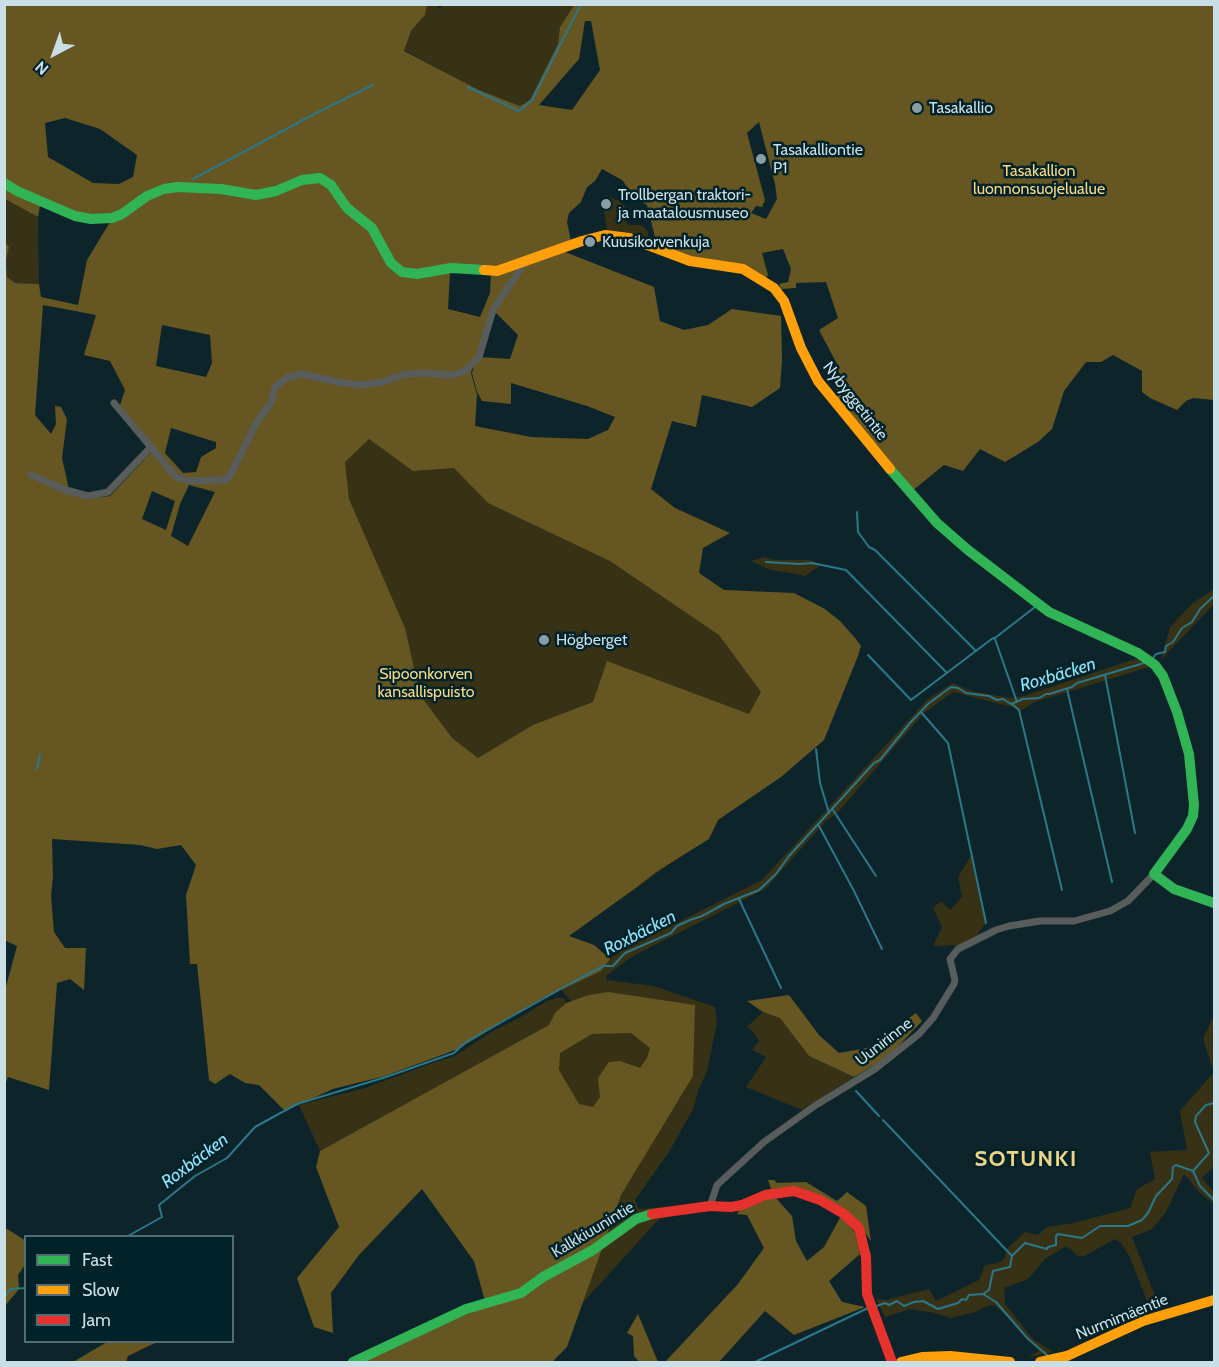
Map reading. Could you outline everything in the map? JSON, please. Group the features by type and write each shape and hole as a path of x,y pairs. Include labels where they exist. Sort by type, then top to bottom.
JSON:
{"street":[{"name":"Nybyggetintie","path":"4,183 75,216 91,219 112,218 122,214 147,196 164,189 212,188 256,195 276,191 302,180 320,178 331,185 347,208 372,228 391,263 402,272 417,274 451,268 497,271 596,236 629,238 690,261 732,266 742,270 779,293 801,348 818,381 912,496 937,523 968,550 1049,612 1075,626 1138,653 1155,665 1163,676 1177,712 1188,754 1194,805 1193,816 1187,829 1154,874"},
{"path":"114,403 176,477 189,482 223,480 229,477 258,420 271,403 275,387 288,377 302,374 364,385 405,375 459,374 465,371 479,357 493,310 526,261"},
{"path":"31,475 66,490 88,496 108,492 151,447"},
{"path":"1154,874 1174,889 1215,903"},
{"name":"Uunirinne","path":"710,1206 717,1185 764,1142 816,1105 882,1064 919,1034 933,1018 954,984 950,959 958,949 1009,926 1040,921 1074,921 1110,912 1128,901 1154,874"},
{"name":"Kalkkiuunintie","path":"353,1362 466,1309 521,1293 543,1277 593,1250 636,1219 647,1215 710,1206 731,1207 765,1195 794,1191 820,1200 844,1214 859,1228 866,1257 867,1294 892,1362"},
{"name":"Nurmimäentie","path":"1040,1362 1067,1356 1143,1321 1215,1300"},
{"path":"901,1362 922,1357 950,1356 1010,1362"}],"green space":[{"path":"444,4 574,5 560,27 558,44 530,100 520,106 479,90 404,50 411,31 425,15 427,5 437,5 439,9"},
{"name":"Tasakallion luonnonsuojelualue","path":"4,5 427,5 425,15 411,31 404,51 479,90 520,106 530,100 558,44 560,27 574,5 1214,5 1214,400 1193,398 1177,410 1142,392 1142,371 1113,355 1101,362 1086,362 1064,391 1052,429 1038,442 1005,462 980,449 963,471 944,465 912,491 836,396 838,366 819,330 838,318 826,282 796,283 796,288 781,289 779,284 788,282 791,269 783,249 762,253 768,275 765,279 684,256 657,245 647,205 635,197 622,180 602,169 595,181 587,187 581,202 569,213 567,222 571,241 496,267 416,270 403,269 399,266 328,178 256,191 194,183 111,214 92,215 77,212 18,188 5,178","holes":["585,21 591,21 600,70 572,110 539,105 579,59","65,118 100,129 137,155 133,177 119,184 93,183 48,157 45,123","759,122 775,184 777,199 766,219 751,213 756,206 762,207 765,200 747,133"]},
{"path":"312,182 324,184 369,231 394,271 450,272 448,309 480,317 490,293 491,274 520,267 492,310 473,364 471,373 477,395 475,426 531,437 588,439 608,430 615,417 511,383 511,404 482,401 477,392 472,373 475,363 480,357 510,359 518,335 493,310 524,266 560,250 654,287 660,321 684,330 708,325 732,309 781,316 780,388 752,407 702,395 696,427 672,421 651,489 675,508 730,533 703,548 699,573 724,590 794,593 825,609 840,621 861,646 824,740 781,777 718,820 709,839 656,872 569,936 594,945 610,959 601,971 541,999 458,1049 385,1076 333,1089 285,1111 259,1085 245,1083 230,1074 215,1084 209,1080 197,964 190,964 186,895 196,865 181,845 157,849 140,845 52,839 51,896 54,932 65,948 86,948 84,990 70,979 57,983 49,1090 8,1077 5,1085 5,990 17,946 4,940 5,242 9,247 6,261 7,277 15,283 39,284 41,297 78,305 87,260 110,222 156,196 177,191 220,192 243,198","holes":["43,305 96,315 84,355 110,361 125,390 120,405 155,448 110,496 88,499 70,494 62,458 67,419 61,407 55,406 56,424 51,434 35,415","162,325 210,335 212,363 206,377 156,366","171,428 216,442 216,448 201,457 196,472 183,473 165,453","369,439 413,471 454,468 488,503 610,561 719,635 761,692 749,714 607,661 593,702 533,725 478,758 452,738 420,695 405,628 349,499 345,462","189,485 215,492 188,546 171,536 180,504","152,491 175,501 166,530 142,519"]},
{"path":"5,188 40,206 38,217 5,199"},
{"path":"610,197 626,207 624,214 626,222 629,225 644,227 648,232 648,239 645,241 607,231 603,204 604,200 609,198 608,205 612,205"},
{"path":"5,199 38,217 39,284 15,283 7,277 6,261 9,247 5,242"},
{"name":"Sipoonkorven kansallispuisto","path":"260,386 516,434 653,498 636,540 713,589 791,594 845,675 738,719 672,862 569,936 594,945 610,959 621,951 762,880 928,699 953,683 971,691 1010,698 1024,696 1135,659 1143,659 1156,673 1149,667 1035,702 1020,711 953,692 924,713 839,811 825,822 765,889 633,956 607,975 606,980 654,986 715,1007 717,1023 707,1071 693,1109 669,1152 635,1200 639,1209 700,1204 702,1208 659,1219 529,1362 497,1295 377,1122 412,1101 320,1151 299,1105 365,1088 453,1057 545,1002 564,998 566,1003 555,1013 571,1001 540,967 189,846 48,833 4,703 168,716"},
{"path":"765,557 774,560 811,560 821,565 805,576 768,569 751,561"},
{"path":"1214,589 1214,604 1161,660 1170,627 1193,603"},
{"path":"972,854 986,923 976,936 958,945 933,946 942,927 933,908 941,901 950,910 962,897 958,877"},
{"path":"608,992 695,1005 693,1076 621,1195 567,1347 552,1362 361,1362 486,1305 474,1261 422,1189 359,1255 331,1293 333,1333 314,1327 297,1278 339,1227 316,1167 320,1151 549,1025 555,1013 566,1003 589,995","holes":["631,1033 650,1048 640,1068 620,1061 609,1062 598,1078 600,1097 593,1107 579,1104 559,1070 560,1053 592,1034"]},
{"path":"789,995 819,1035 839,1053 867,1048 916,1013 922,1021 887,1058 854,1077 809,1056 780,1018 763,1012 747,1001"},
{"path":"763,1012 780,1018 809,1056 854,1077 802,1110 746,1087 766,1057 752,1050 759,1041 747,1027"},
{"path":"1214,1015 1214,1072 1203,1039"},
{"path":"1214,1072 1214,1167 1202,1178 1214,1192 1214,1204 1199,1192 1184,1174 1166,1212 1152,1229 1132,1237 1159,1306 1147,1310 1147,1301 1130,1257 1120,1242 1115,1239 1084,1256 1077,1256 1071,1249 1065,1247 1046,1258 1028,1279 1004,1288 1005,1304 1033,1339 1053,1352 1029,1356 1039,1351 994,1305 951,1318 910,1309 885,1317 876,1299 886,1300 929,1289 936,1301 979,1280 985,1265 998,1263 1004,1259 1008,1248 1025,1232 1038,1235 1047,1227 1074,1223 1130,1208 1137,1189 1155,1179 1150,1152 1187,1150 1180,1111"},
{"path":"768,1180 774,1180 777,1183 806,1182 837,1201 847,1192 866,1206 871,1241 861,1227 839,1207 771,1189"},
{"path":"775,1197 792,1216 796,1241 807,1261 824,1247 841,1216 855,1232 860,1254 829,1281 842,1302 865,1307 794,1335 765,1311 719,1362 665,1362 738,1284 764,1248 747,1215 737,1214 741,1208"},
{"path":"4,1227 24,1240 24,1266 18,1275 19,1289 5,1306"},
{"path":"638,1314 658,1362 639,1362 634,1356 633,1336 627,1333"},
{"path":"105,1343 155,1343 128,1356 126,1362 73,1362"}],"waterway":[{"path":"468,87 519,111 532,100 581,4"},
{"path":"193,179 373,85"},
{"path":"857,512 858,532 869,547 875,550 976,651"},
{"path":"766,562 812,563 846,570 947,673"},
{"name":"Roxbäcken","path":"1153,658 1156,654 1165,652 1166,646 1173,642 1182,628 1192,622 1200,609 1214,596"},
{"path":"995,638 1035,607"},
{"path":"868,655 911,700 993,638 1017,702"},
{"name":"Roxbäcken","path":"130,1235 162,1217 159,1205 195,1176 227,1158 255,1127 297,1104 386,1077 454,1053 466,1042 566,986 603,966 613,966 625,953 671,933 677,926 759,890 776,874 789,856 874,763 880,760 910,723 928,704 951,687 966,693 989,696 997,700 1003,699 1011,704 1023,699 1039,698 1072,687 1077,683 1144,663"},
{"path":"1105,675 1135,833"},
{"path":"1067,689 1112,882"},
{"path":"1012,704 1019,710 1062,890"},
{"path":"921,712 948,743 986,923"},
{"path":"816,749 820,783 829,813"},
{"path":"37,769 40,754"},
{"path":"833,810 876,876"},
{"path":"819,826 882,949"},
{"path":"739,899 781,988"},
{"path":"856,1091 879,1116"},
{"path":"874,1307 885,1303 889,1305 897,1301 904,1306 923,1301 938,1309 958,1303 962,1299 966,1300 969,1295 983,1294 989,1290 993,1271 1010,1267 1012,1256 1025,1243 1047,1249 1056,1245 1058,1234 1082,1238 1100,1226 1128,1226 1142,1220 1156,1196 1172,1179 1173,1167 1176,1165 1193,1171 1209,1153 1195,1122 1196,1116 1206,1105 1214,1103"},
{"path":"883,1120 1012,1256"},
{"path":"1193,1171 1200,1186 1214,1200"},
{"name":"Roxbäcken","path":"4,1298 10,1289 24,1288"},
{"path":"983,1294 996,1302 1028,1339 1047,1355"},
{"path":"755,1362 868,1308"}],"traffic: fast":[{"path":"4,183 75,216 91,219 112,218 122,214 147,196 164,189 177,187 221,189 256,195 276,191 302,180 320,178 331,185 347,208 372,228 391,263 402,272 417,274 451,268 484,270"},
{"path":"890,469 937,523 968,550 1049,612 1138,653 1155,665 1163,676 1177,712 1189,754 1194,805 1193,816 1187,829 1154,874 1174,889 1214,903"},
{"path":"353,1362 466,1309 521,1293 543,1277 593,1250 636,1219 652,1214"}],"traffic: slow":[{"path":"484,270 497,271 605,235 629,238 690,261 743,269 774,288 784,301 801,348 818,381 890,469"},
{"path":"1040,1362 1067,1356 1143,1321 1214,1300"},
{"path":"901,1362 922,1357 950,1356 1010,1362"}],"traffic: jam":[{"path":"652,1214 710,1206 731,1207 765,1195 794,1191 820,1200 844,1214 859,1228 866,1257 867,1294 892,1362"}],"place":[{"name":"Tasakallio","path":"917,108"},
{"name":"Tasakalliontie P1","path":"761,159"},
{"name":"Trollbergan traktori- ja maatalousmuseo","path":"606,204"},
{"name":"Kuusikorvenkuja","path":"590,242"},
{"name":"Högberget","path":"544,640"}],"district":[{"name":"SOTUNKI","path":"1026,1160"}]}
